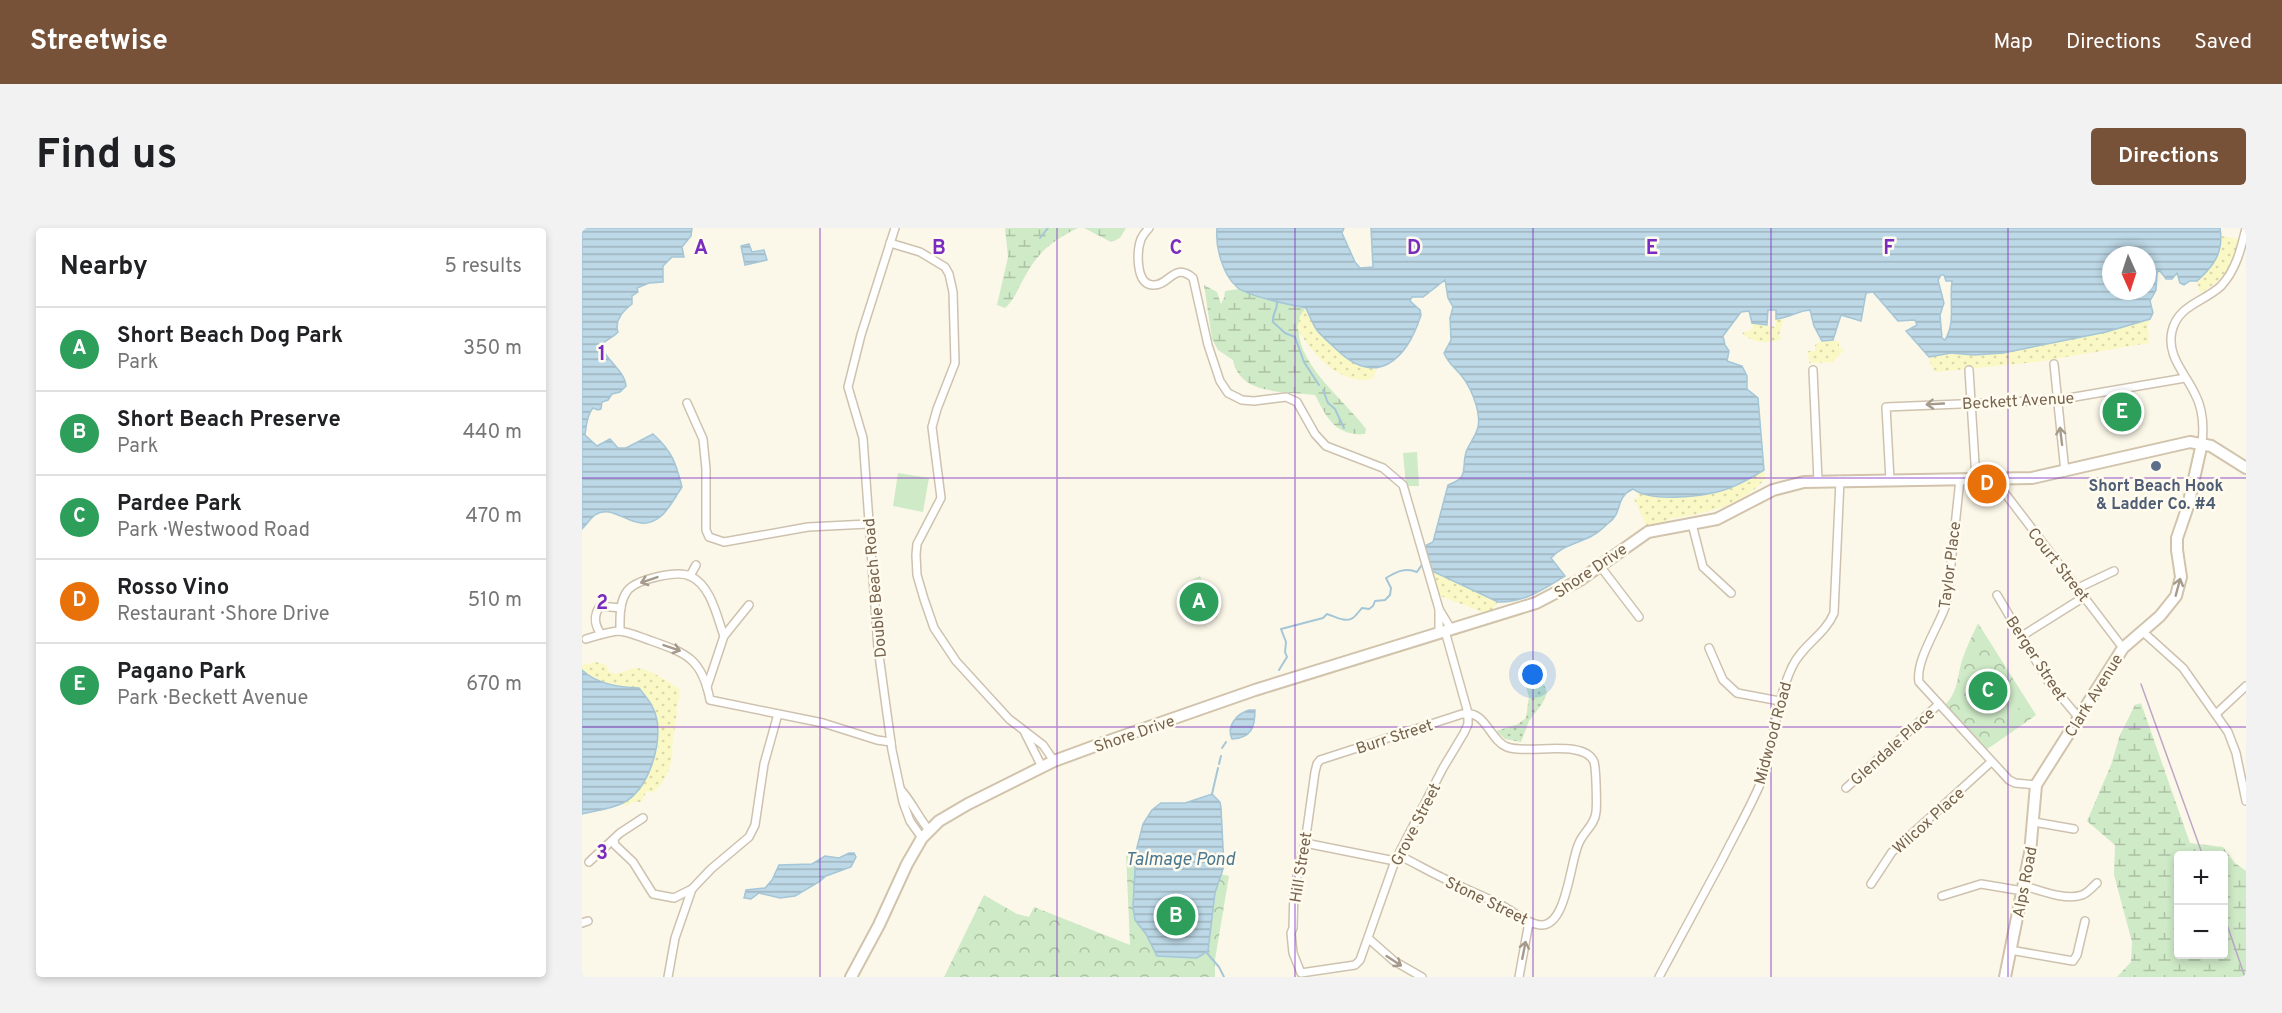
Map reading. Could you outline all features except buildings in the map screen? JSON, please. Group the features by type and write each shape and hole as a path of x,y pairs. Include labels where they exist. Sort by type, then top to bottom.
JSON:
{"main road":[{"name":"Shore Drive","path":"925,834 947,815 1054,761 1255,690 1546,599 1580,580 1648,532 1726,516 1780,487 1799,482 1840,480 2038,477 2170,445 2202,443 2221,451 2246,468"},
{"name":"Clark Avenue","path":"2036,785 2123,648 2170,604 2179,587 2181,577 2177,538 2188,506 2202,443"},
{"name":"Alps Road","path":"2005,977 2024,889 2034,822 2036,785"},
{"path":"851,977 879,925 907,864 925,834"}],"street":[{"path":"895,228 890,243 920,252 945,267 953,291 955,363 932,427 942,492 939,504 917,544 917,575 924,599 934,628 952,655 994,704 1025,733 1043,745 1054,761"},
{"path":"1149,228 1140,242 1139,263 1143,279 1150,285 1158,284 1173,274 1181,272 1188,273 1193,278 1208,345 1220,381 1228,393 1242,400 1254,401 1279,397 1293,399 1315,434 1326,446 1383,468 1403,485 1468,713"},
{"name":"Clark Avenue","path":"2202,443 2201,408 2195,393 2176,362 2170,343 2172,330 2180,314 2220,286 2238,261 2246,228"},
{"name":"Double Beach Road","path":"890,243 861,335 848,387 863,438 878,648 896,773 901,790 909,799 925,834"},
{"path":"2054,364 2056,400 2066,472"},
{"path":"1813,370 1818,481"},
{"path":"1969,370 1976,479"},
{"name":"Beckett Avenue","path":"1890,480 1886,407 2056,400 2185,378"},
{"path":"687,403 703,439 706,469 706,518 709,537 715,541 732,542 808,527 868,524"},
{"name":"Taylor Place","path":"1939,704 1919,682 1919,669 1947,602 1960,479"},
{"name":"Court Street","path":"1999,479 2001,489 2123,648"},
{"name":"Midwood Road","path":"1659,977 1723,858 1760,782 1769,757 1785,681 1793,664 1808,644 1830,622 1834,613 1840,480"},
{"path":"1692,524 1703,567 1731,593"},
{"path":"690,576 696,565"},
{"path":"1600,566 1640,617"},
{"path":"2078,588 2114,571"},
{"path":"620,631 621,608 628,590 653,578 675,574 690,576 704,588 724,636"},
{"name":"Berger Street","path":"1997,595 2049,681 2079,718"},
{"path":"2022,636 2084,597"},
{"path":"602,634 596,627 597,610 600,606 621,608"},
{"path":"707,687 724,636 749,606"},
{"path":"1439,609 1445,631"},
{"path":"586,639 620,631 681,651 698,666 710,700 823,723 877,740 891,742"},
{"path":"2142,631 2184,668 2216,714 2242,762 2246,801"},
{"path":"1708,648 1723,680 1737,693 1780,701"},
{"path":"2216,714 2246,686"},
{"path":"1939,704 2009,780 2015,783 2036,785"},
{"name":"Glendale Place","path":"1846,788 1939,704"},
{"name":"Burr Street","path":"1320,760 1468,713"},
{"name":"Grove Street","path":"1301,974 1355,965 1360,960 1396,858 1464,733 1468,724 1468,713"},
{"name":"Stone Street","path":"1305,843 1396,858 1499,904 1529,922 1547,925 1559,914 1578,845 1593,823 1596,811 1594,761 1588,754 1560,748 1516,749 1506,747 1497,741 1479,717 1468,713"},
{"path":"614,840 615,845 633,862 653,894 674,898 692,889 711,869 749,837 755,825 764,764 778,714"},
{"path":"1025,733 1042,767"},
{"name":"Hill Street","path":"1301,974 1293,953 1291,933 1294,890 1305,843 1315,772 1320,760"},
{"name":"Wilcox Place","path":"1871,884 1892,852 1991,762"},
{"path":"589,862 643,818"},
{"path":"2034,822 2074,829"},
{"path":"1942,896 1981,884 2076,896 2086,892 2097,883"},
{"path":"668,977 675,938 692,889"},
{"path":"2010,950 2073,961 2077,955 2085,921"},
{"path":"1519,977 1529,922"},
{"path":"1369,939 1394,961 1422,977"}],"green space":[{"path":"1005,228 1078,228 1052,243 1039,255 1013,299 1005,308 997,305 1008,257"},
{"path":"1084,228 1126,228 1120,238 1111,242"},
{"path":"1204,285 1217,292 1221,304 1225,291 1239,289 1305,309 1299,325 1300,341 1307,358 1330,389 1366,429 1365,434 1355,434 1339,429 1328,418 1315,395 1266,390 1245,380 1237,372 1233,360 1218,350 1212,339"},
{"path":"2133,399 2136,419 2111,424 2108,404"},
{"path":"1417,452 1419,486 1406,486 1403,453"},
{"path":"898,473 929,478 923,512 893,506"},
{"path":"1200,576 1217,618 1193,625 1182,586"},
{"path":"1978,623 2036,715 1986,750 1945,705 1954,691 1963,659"},
{"path":"1536,662 1547,693 1529,721 1521,742 1505,739 1496,731 1518,724 1526,718 1529,696 1519,667"},
{"path":"2019,691 2027,703 2008,715 2000,704"},
{"path":"2141,703 2190,843 2223,847 2226,851 2174,851 2174,959 2228,959 2228,854 2235,863 2246,871 2246,977 2117,977 2131,962 2132,942 2114,875 2115,845 2087,821 2111,765 2120,735 2135,705"},
{"path":"1126,854 1229,876 1215,960 1215,977 944,977 984,895 1017,914 1029,917 1034,907 1130,945"}],"sand":[{"path":"2221,236 2240,239 2231,263 2221,277 2200,293 2197,281 2214,261 2221,243"},
{"path":"1306,307 1317,330 1354,363 1377,370 1372,379 1349,378 1338,373 1318,357 1297,328 1300,316"},
{"path":"1784,318 1779,335 1781,339 1760,342 1742,333 1753,329 1752,323 1776,327 1776,319"},
{"path":"2150,319 2149,343 2036,362 1936,372 1930,364 1929,357 1951,353 1974,355 2003,353 2106,332"},
{"path":"1822,341 1839,342 1839,347 1844,350 1833,362 1809,363 1808,351 1815,351 1815,345"},
{"path":"1764,470 1765,479 1755,489 1733,503 1708,512 1668,519 1668,523 1647,527 1634,499 1639,497 1638,493 1671,496 1703,493 1735,484"},
{"path":"1432,571 1498,602 1490,612 1485,613 1438,595"},
{"path":"596,662 606,665 610,673 640,668 680,689 672,760 667,774 660,786 651,793 647,791 641,802 632,802 626,806 623,803 637,791 646,777 658,748 639,688 608,684 594,679 582,670 582,665"}],"water":[{"path":"582,228 692,228 691,236 682,247 684,257 672,257 663,266 663,282 649,283 637,288 638,292 632,296 632,304 623,312 617,323 618,332 601,346 622,375 626,386 602,402 601,409 593,408 588,417 585,435 597,446 610,439 618,448 626,448 653,434 669,452 682,487 666,511 651,522 642,523 610,512 603,512 595,515 582,529"},
{"path":"1217,228 1344,228 1342,233 1360,268 1373,267 1371,228 2220,228 2221,237 2219,251 2213,264 2197,281 2190,281 2184,285 2180,283 2177,273 2172,279 2166,279 2160,271 2157,272 2156,290 2156,246 2102,246 2102,300 2151,300 2153,313 2150,319 2106,332 2003,353 1974,355 1951,353 1929,357 1906,331 1917,325 1915,320 1898,321 1873,292 1866,293 1861,321 1841,315 1833,340 1822,341 1814,326 1810,310 1776,319 1776,310 1768,310 1767,325 1752,323 1749,311 1741,312 1723,336 1729,351 1727,361 1742,366 1747,376 1747,389 1758,398 1764,470 1729,488 1697,495 1650,496 1633,489 1624,496 1616,515 1603,528 1551,558 1565,576 1525,598 1507,602 1498,602 1432,571 1425,546 1433,542 1448,485 1462,476 1466,452 1476,434 1479,421 1470,389 1444,353 1451,340 1450,318 1453,307 1448,298 1445,280 1423,297 1412,297 1410,301 1420,310 1421,315 1415,331 1399,356 1389,364 1365,367 1351,361 1323,337 1316,329 1306,308 1260,297 1238,288 1224,269 1219,252","holes":["1941,275 1944,275 1946,281 1952,281 1951,319 1945,340 1942,338 1940,315 1944,303 1938,280"]},
{"path":"749,244 752,252 764,250 767,260 745,265 741,246"},
{"path":"582,670 594,679 608,684 639,688 654,711 658,731 651,766 640,788 632,797 613,807 582,814"},
{"path":"1249,710 1255,710 1251,731 1244,737 1232,739 1230,730 1233,722"},
{"name":"Talmage Pond","path":"1212,794 1220,802 1221,808 1224,866 1215,893 1208,951 1197,958 1157,956 1146,934 1135,920 1133,907 1136,851 1143,824 1152,810 1161,803 1185,803"},
{"path":"854,853 856,857 851,867 826,876 795,896 780,898 759,893 751,899 744,898 746,890 765,888 772,880 779,865 812,864 825,856 839,858"}],"waterway":[{"path":"1040,238 1048,228"},
{"path":"1277,301 1273,322 1285,333 1295,337 1304,362 1319,385"},
{"path":"1323,390 1328,403 1335,409 1344,428"},
{"path":"1279,670 1287,657 1286,642 1281,629 1323,618 1327,614 1342,619 1353,618 1362,608 1369,609 1375,601 1385,600 1390,595 1391,588 1386,578 1405,570 1417,572 1423,563"},
{"path":"1222,748 1226,742"},
{"path":"1219,764 1221,756"},
{"path":"1212,794 1218,768"},
{"path":"1207,953 1224,977"}],"tram line":[{"path":"2141,684 2201,851"},
{"path":"2228,928 2245,977"}],"place":[{"name":"Pagano Park","path":"2122,412"},
{"name":"Short Beach Hook & Ladder Co. #4","path":"2156,466"},
{"name":"Rosso Vino","path":"1987,484"},
{"name":"Short Beach Dog Park","path":"1199,602"},
{"name":"Pardee Park","path":"1988,691"},
{"name":"Short Beach Preserve","path":"1176,916"}]}
